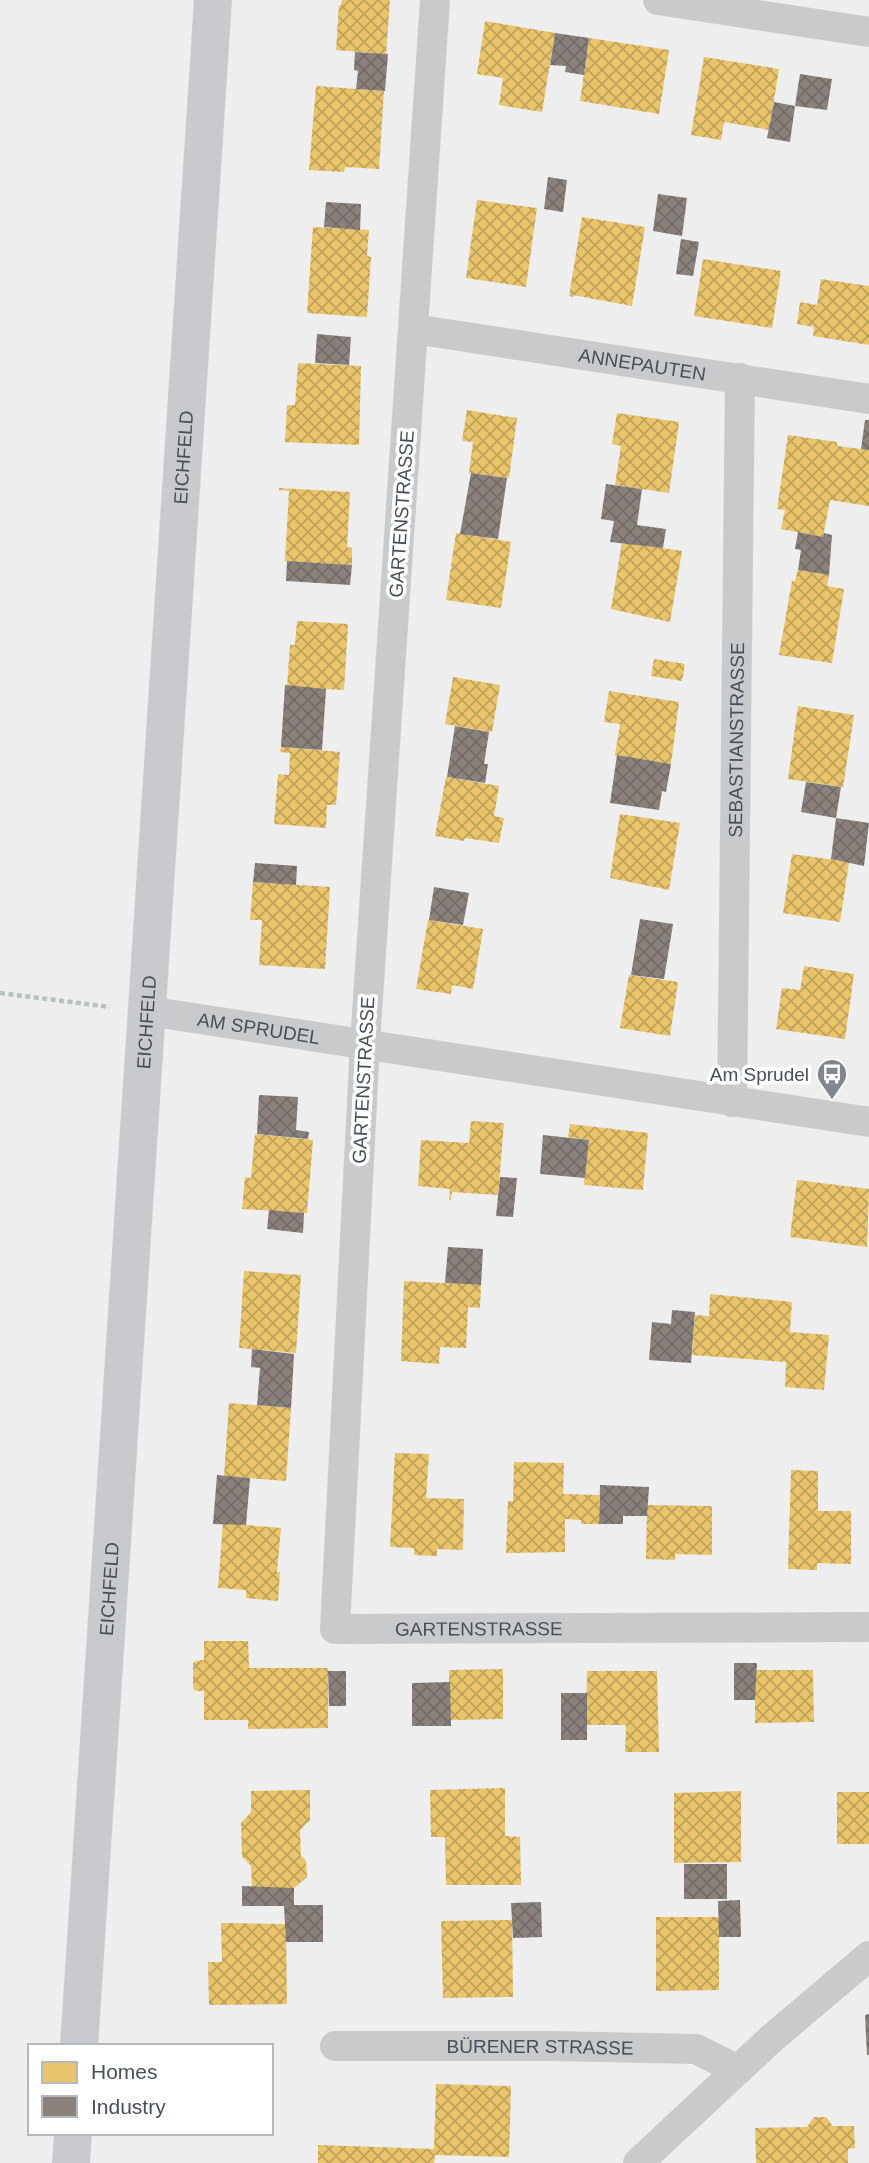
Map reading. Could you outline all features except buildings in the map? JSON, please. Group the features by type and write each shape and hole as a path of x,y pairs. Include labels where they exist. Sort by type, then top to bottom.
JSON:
{"main road":[{"name":"EICHFELD","path":"79,2044 213,0"},
{"path":"71,2163 73,2135"}],"street":[{"name":"GARTENSTRASSE","path":"435,0 365,1043 335,1629 869,1627"},
{"path":"658,0 869,32"},
{"name":"ANNEPAUTEN","path":"414,329 869,399"},
{"name":"SEBASTIANSTRASSE","path":"732,1102 740,378"},
{"name":"AM SPRUDEL","path":"148,1011 869,1122"},
{"path":"638,2163 738,2070 869,1956"},
{"name":"BÜRENER STRASSE","path":"335,2046 696,2049 738,2070"}],"path":[{"path":"0,993 148,1011"}],"place":[{"name":"Am Sprudel","path":"832,1101"}]}
